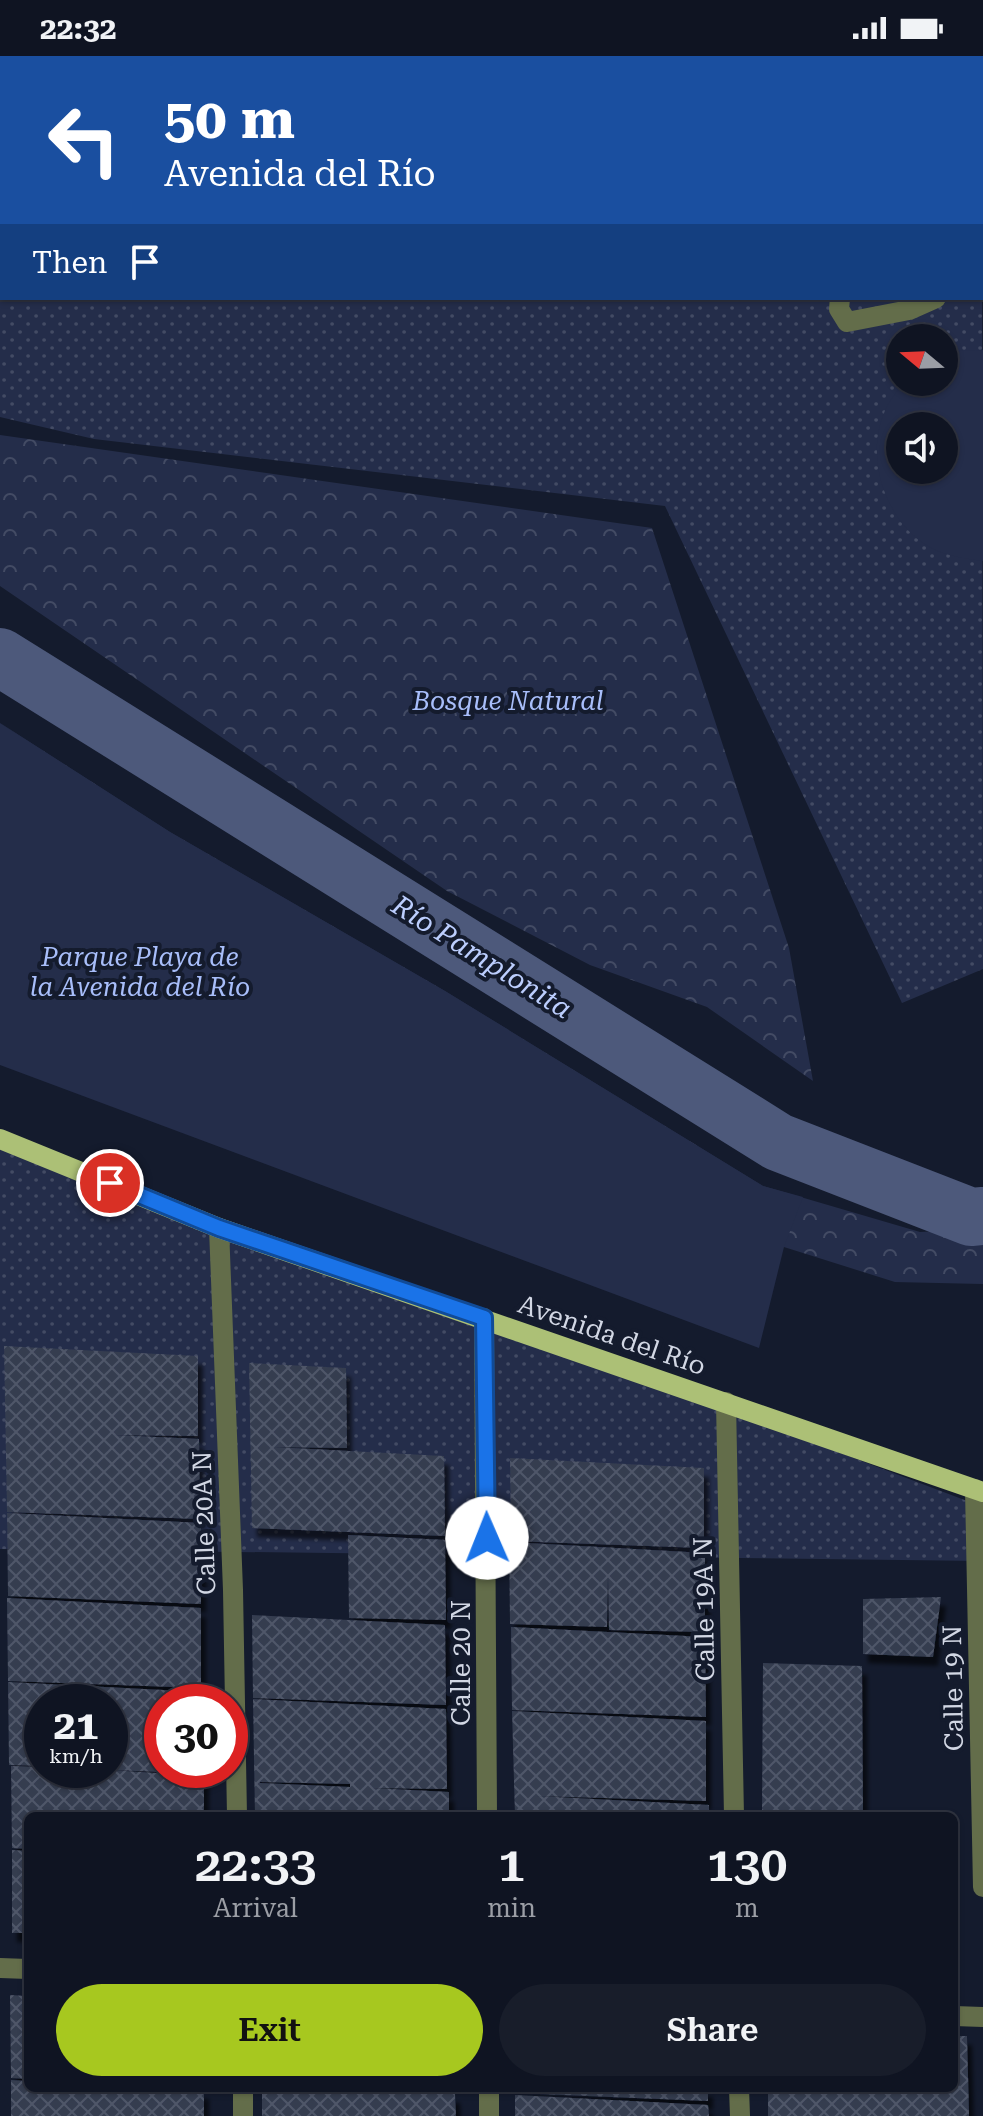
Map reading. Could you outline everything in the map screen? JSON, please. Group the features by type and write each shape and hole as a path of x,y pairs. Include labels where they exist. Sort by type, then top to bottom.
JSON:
{"main road":[{"name":"Avenida del Río","path":"0,1139 219,1228 979,1490"}],"street":[{"path":"840,300 839,309 847,322 909,310 932,300"},
{"name":"Calle 20A N","path":"219,1228 233,1590 237,1812"},
{"name":"Calle 20 N","path":"484,1318 487,1812"},
{"name":"Calle 19A N","path":"726,1402 734,1812"},
{"name":"Calle 19 N","path":"979,1490 983,1887"},
{"path":"0,1968 24,1969"},
{"path":"958,2016 983,2017"},
{"path":"243,2092 243,2116"},
{"path":"489,2092 489,2116"},
{"path":"739,2092 740,2116"}],"green space":[{"path":"0,300 982,300 983,969 902,1003 665,506 94,439 0,417"},
{"path":"983,350 983,561 942,552 919,540 903,525 891,506 882,485 878,463 877,441 882,419 891,399 894,396 958,396 958,351"},
{"name":"Bosque Natural","path":"0,435 652,528 789,948 813,1081 707,1007 590,965 447,891 0,586"},
{"path":"0,723 170,832 445,991 763,1186 920,1232 983,1229 983,1284 895,1282 784,1247"},
{"name":"Parque Playa de la Avenida del Río","path":"0,723 170,832 445,991 763,1186 803,1197 784,1247 759,1348 0,1065"},
{"path":"0,1134 983,1507 983,1561 0,1549"}],"building":[{"path":"4,1346 198,1356 198,1436 113,1435 199,1439 200,1519 7,1512"},
{"path":"249,1363 346,1368 347,1448 273,1447 444,1456 445,1536 252,1528"},
{"path":"510,1458 704,1468 704,1548 511,1541"},
{"path":"7,1513 201,1523 201,1604 8,1596"},
{"path":"348,1535 445,1540 446,1620 349,1618"},
{"path":"509,1542 705,1553 705,1632 609,1630 608,1575 607,1627 510,1624"},
{"path":"941,1597 933,1657 863,1654 863,1599"},
{"path":"7,1598 201,1608 201,1684 144,1686 8,1681"},
{"path":"252,1615 445,1625 446,1705 253,1698"},
{"path":"511,1627 705,1637 706,1717 512,1710"},
{"path":"763,1663 862,1666 863,1812 762,1812"},
{"path":"8,1682 47,1684 24,1684 24,1765 9,1765"},
{"path":"128,1688 144,1689 144,1771 128,1771"},
{"path":"253,1699 446,1709 447,1789 372,1788 449,1792 449,1812 255,1812","holes":["260,1782 350,1784 350,1787 260,1783"]},
{"path":"512,1711 706,1721 706,1801 536,1796 709,1805 709,1812 515,1812"},
{"path":"11,1766 24,1766 24,1788 128,1788 128,1771 144,1772 144,1788 204,1788 204,1812 24,1812 24,1849 12,1848"},
{"path":"12,1850 24,1851 24,1933 12,1933"},
{"path":"10,1995 24,1996 24,2079 11,2078"},
{"path":"958,2036 967,2036 969,2116 768,2116 768,2092 958,2092"},
{"path":"11,2080 24,2081 24,2092 204,2092 204,2116 11,2116"},
{"path":"262,2092 455,2094 456,2116 262,2116"},
{"path":"708,2092 708,2101 515,2093"},
{"path":"515,2095 708,2105 709,2116 515,2116"}],"waterway":[{"name":"Río Pamplonita","path":"0,657 778,1142 971,1217 983,1216"}],"route":[{"path":"110,1183 219,1228 484,1318 487,1538"}]}
